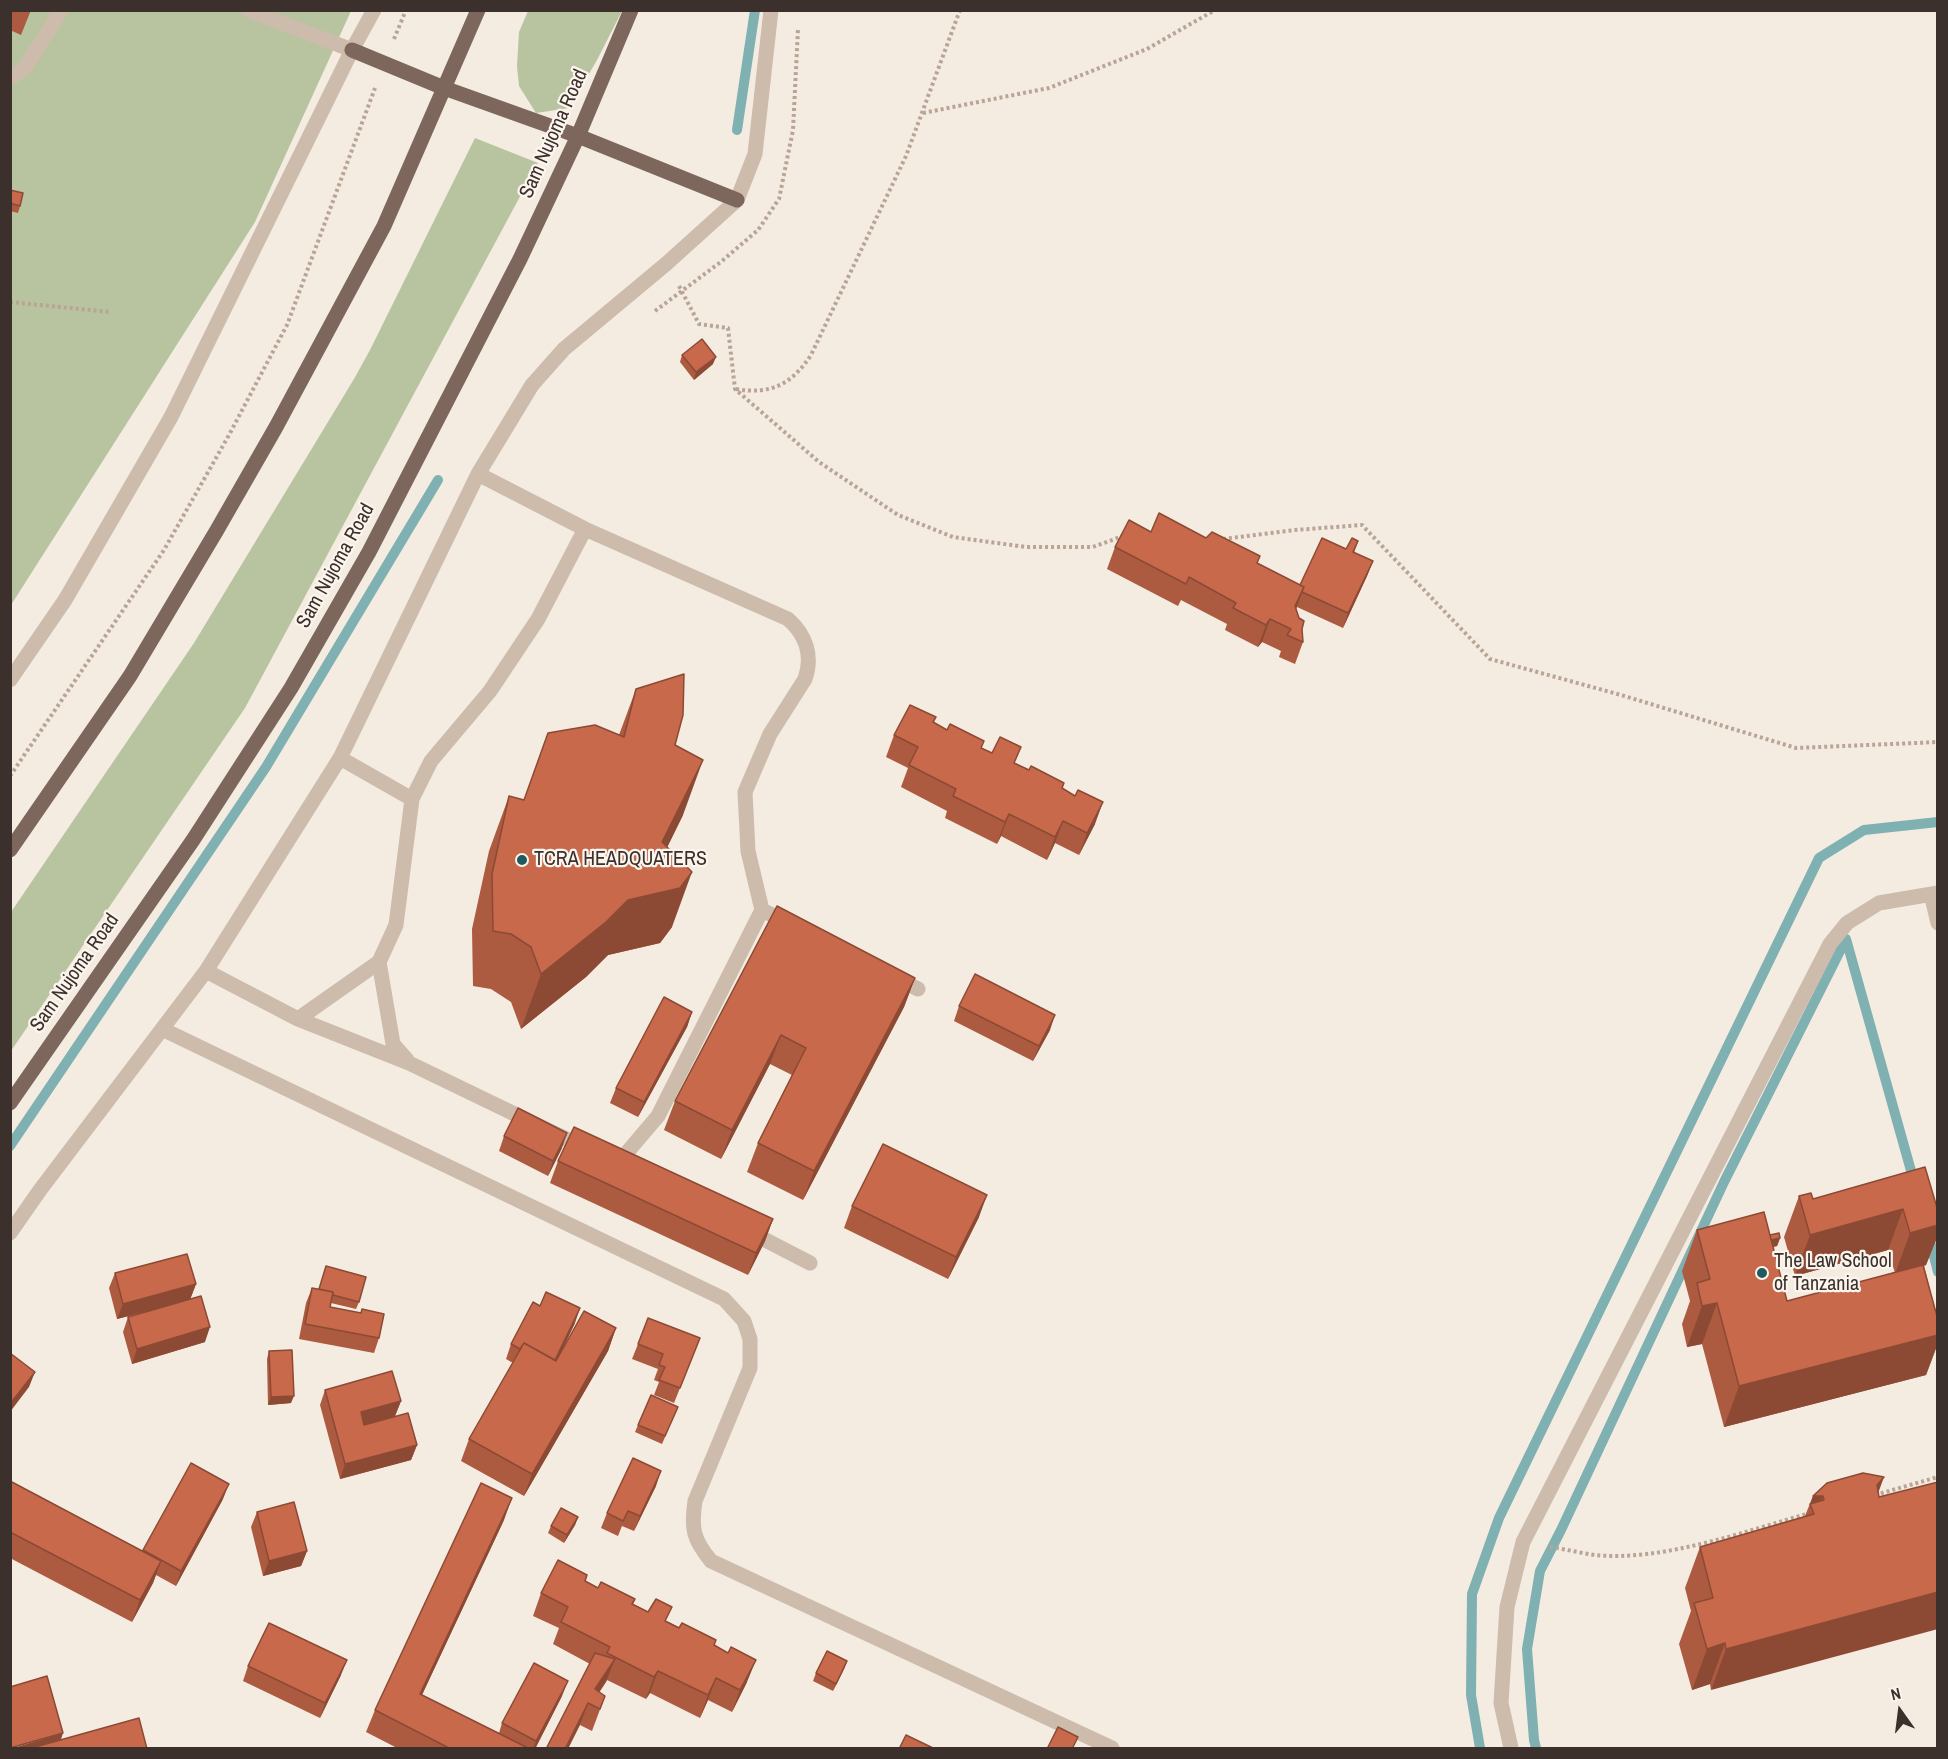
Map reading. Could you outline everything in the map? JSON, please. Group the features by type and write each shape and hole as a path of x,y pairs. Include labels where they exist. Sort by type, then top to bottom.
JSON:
{"main road":[{"path":"10,850 130,676 276,426 384,226 478,10"},
{"name":"Sam Nujoma Road","path":"10,1103 193,840 291,688 369,552 520,259 578,136 631,10"},
{"path":"352,50 444,88 578,136 737,200"}],"street":[{"path":"10,78 25,68 61,10"},
{"path":"248,10 352,50"},
{"path":"10,680 65,600 171,417 352,50 374,10"},
{"path":"10,1233 206,971 340,758 478,474 532,385 564,349 666,264 737,200 755,154 771,10"},
{"path":"206,971 298,1018 410,1063 613,1161 658,1116 762,910 748,851 745,792 770,734 805,679 809,659 804,636 788,619 585,529 478,474"},
{"path":"298,1018 379,962 396,925 412,799 431,761 490,691 538,619 585,529"},
{"path":"340,758 412,799"},
{"path":"1511,1749 1502,1703 1502,1691 1507,1607 1522,1542 1830,944 1847,923 1879,903 1934,893 1938,923"},
{"path":"762,910 804,931"},
{"path":"379,962 393,1044 410,1063"},
{"path":"877,968 918,989"},
{"path":"162,1029 724,1299 744,1322 750,1339 750,1368 695,1501 692,1524 698,1545 711,1562 1112,1749"},
{"path":"735,1224 810,1263"}],"path":[{"path":"10,776 164,550 282,335 358,138 383,63 406,10"},
{"path":"735,389 753,392 770,389 787,381 801,370 811,355 901,167 960,10"},
{"path":"922,113 1049,88 1147,49 1215,10"},
{"path":"666,264 683,291 699,324 728,328 735,389 819,462 898,515 953,537 1026,547 1093,547 1125,535"},
{"path":"10,302 110,312"},
{"path":"1215,540 1295,530 1362,525 1490,659 1621,695 1796,748 1938,742"},
{"path":"1868,1497 1938,1477"},
{"path":"1522,1542 1596,1555 1635,1554 1684,1548 1811,1513"}],"green space":[{"path":"11,11 351,11 255,222 11,605"},
{"path":"528,11 622,11 569,108 536,113 519,86 517,66 519,32"},
{"path":"475,138 538,163 245,708 11,1051 11,912 194,643 354,379"}],"building":[{"path":"10,190 23,193 20,206 10,203"},
{"path":"702,339 716,357 696,372 682,355"},
{"path":"1159,513 1206,538 1212,532 1260,556 1257,563 1304,587 1295,606 1299,618 1304,621 1303,642 1287,635 1291,629 1270,619 1266,625 1233,608 1236,603 1189,577 1186,584 1115,547 1129,520 1151,532"},
{"path":"1322,538 1346,549 1352,538 1358,541 1353,552 1373,561 1348,613 1302,592 1304,587 1300,585"},
{"path":"684,674 683,715 675,745 703,760 662,842 692,872 680,888 628,900 606,922 541,974 531,947 511,934 493,931 492,874 509,796 524,800 548,733 595,725 624,737 636,689"},
{"path":"910,705 936,717 933,722 947,730 950,724 984,741 981,748 992,753 1000,737 1021,747 1014,763 1029,770 1031,766 1064,783 1062,788 1075,796 1078,790 1103,802 1087,833 1063,821 1055,837 1009,814 1005,822 953,796 956,789 909,765 918,747 894,735"},
{"path":"777,906 915,978 814,1171 758,1143 806,1048 781,1035 732,1130 675,1101"},
{"path":"975,974 1055,1015 1039,1046 959,1006"},
{"path":"664,997 692,1012 644,1102 616,1088"},
{"path":"518,1108 567,1133 553,1161 504,1136"},
{"path":"574,1127 773,1219 756,1253 558,1161"},
{"path":"883,1144 987,1195 956,1257 852,1206"},
{"path":"1925,1167 1938,1211 1938,1225 1910,1233 1903,1209 1810,1235 1799,1196 1811,1193 1813,1199"},
{"path":"1764,1212 1787,1301 1923,1265 1938,1320 1938,1335 1739,1386 1717,1303 1702,1306 1697,1283 1710,1279 1697,1230"},
{"path":"1779,1233 1780,1238 1771,1240 1770,1235"},
{"path":"187,1254 196,1284 123,1304 115,1273"},
{"path":"326,1266 366,1277 359,1302 319,1289"},
{"path":"312,1288 333,1292 330,1307 361,1313 362,1309 384,1314 379,1338 305,1324"},
{"path":"546,1292 580,1308 555,1360 524,1343 520,1349 511,1344 533,1302 540,1306"},
{"path":"201,1296 210,1327 137,1349 128,1317"},
{"path":"584,1311 616,1328 532,1474 469,1439 524,1343 556,1361"},
{"path":"648,1318 700,1338 680,1388 659,1380 665,1367 659,1365 663,1354 638,1344"},
{"path":"292,1350 294,1396 271,1397 269,1351"},
{"path":"10,1353 35,1372 10,1404"},
{"path":"392,1371 401,1401 361,1412 364,1425 408,1413 417,1445 345,1464 325,1390"},
{"path":"651,1395 678,1407 665,1436 638,1425"},
{"path":"633,1458 661,1471 640,1516 628,1511 623,1521 607,1513"},
{"path":"191,1463 229,1484 181,1571 143,1550"},
{"path":"1863,1473 1884,1477 1877,1485 1879,1497 1938,1482 1938,1592 1726,1649 1725,1643 1707,1649 1694,1603 1713,1598 1700,1547 1814,1514 1810,1504 1824,1500 1823,1496 1813,1496 1827,1483"},
{"path":"10,1481 161,1561 140,1600 10,1532"},
{"path":"481,1483 512,1498 420,1694 530,1749 451,1749 375,1710"},
{"path":"294,1502 307,1551 269,1561 257,1512"},
{"path":"561,1508 578,1517 567,1535 551,1526"},
{"path":"558,1560 587,1575 585,1581 598,1588 601,1582 635,1599 632,1604 648,1612 656,1599 672,1607 665,1621 679,1628 682,1623 716,1640 714,1645 728,1653 731,1647 756,1660 740,1690 716,1678 708,1695 658,1671 654,1677 607,1653 610,1647 561,1622 568,1607 541,1593"},
{"path":"269,1623 347,1660 325,1703 248,1666"},
{"path":"827,1651 847,1661 836,1684 816,1673"},
{"path":"595,1653 615,1659 595,1689 605,1696 600,1709 588,1703 565,1749 546,1749"},
{"path":"534,1663 568,1681 536,1741 502,1723"},
{"path":"47,1676 63,1733 10,1748 10,1687"},
{"path":"139,1718 147,1749 28,1749"},
{"path":"1058,1727 1078,1737 1072,1749 1047,1749"},
{"path":"906,1735 933,1748 899,1749"}],"waterway":[{"path":"737,130 755,10"},
{"path":"10,1146 266,767 438,480"},
{"path":"1480,1748 1471,1695 1472,1594 1499,1518 1819,858 1864,830 1938,822"},
{"path":"1536,1748 1527,1649 1540,1571 1724,1182 1846,939 1915,1185"},
{"path":"1929,1237 1938,1272"}],"place":[{"name":"TCRA HEADQUATERS","path":"522,860"},
{"name":"The Law School of Tanzania","path":"1762,1273"}]}
